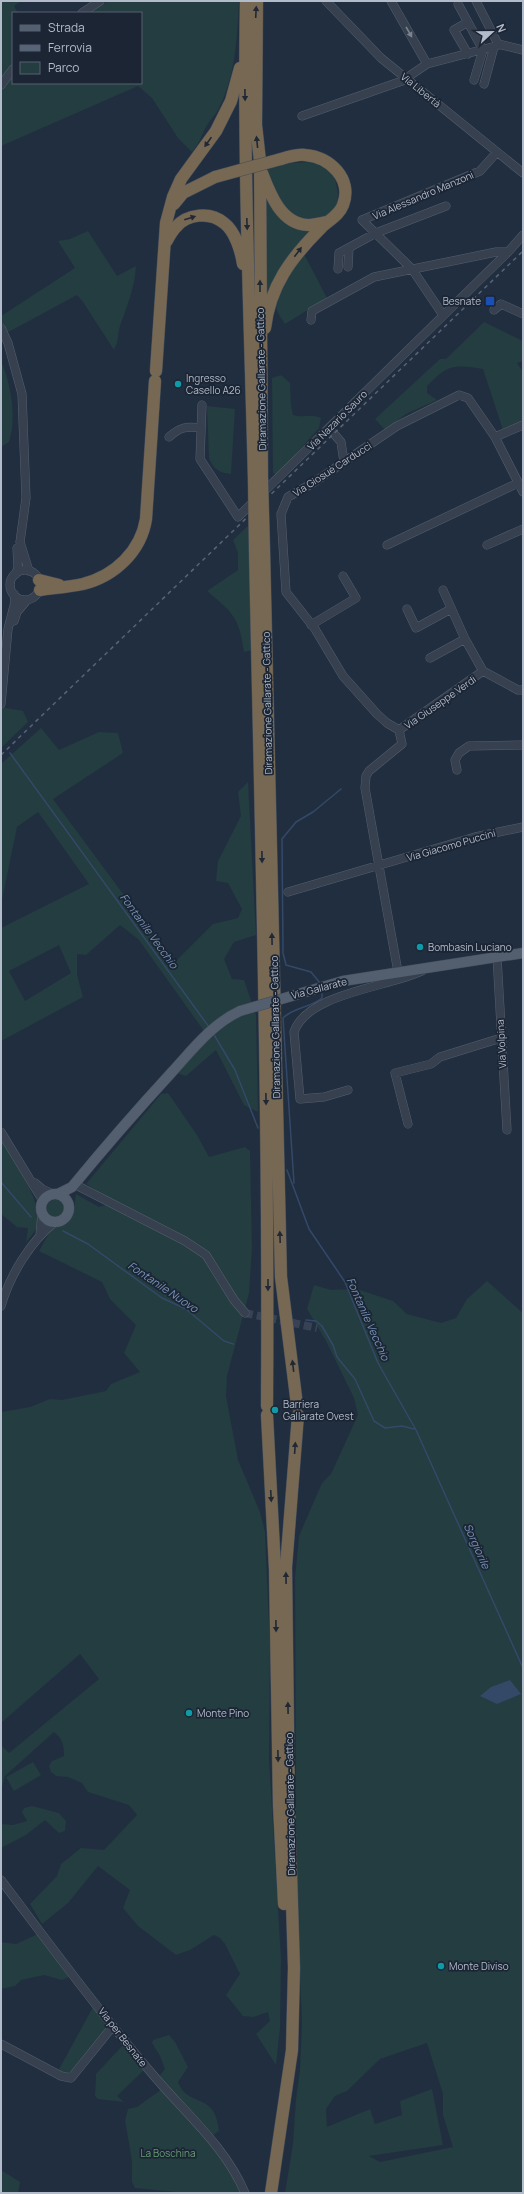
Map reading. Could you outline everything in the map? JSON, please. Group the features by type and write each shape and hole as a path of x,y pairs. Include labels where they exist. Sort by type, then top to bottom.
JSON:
{"highway":[{"name":"Diramazione Gallarate - Gattico","path":"246,1 244,56 255,367 281,1277 297,1410 286,1567 289,1806 294,1968 292,2050 271,2193"},
{"name":"Diramazione Gallarate - Gattico","path":"255,367 260,161 256,125 257,1"},
{"path":"39,585 66,586 82,584 113,571 132,553 144,531 164,245 170,209 181,179 216,131 231,101 244,56"},
{"path":"170,209 183,193 215,177 281,159 304,155 311,156 330,164 343,179 345,190 343,205 335,217 327,222 299,250 276,283 255,367"},
{"path":"260,161 269,191 285,215 293,220 308,225 327,222"},
{"path":"164,245 176,227 193,216 215,218 224,222 230,229 237,243 243,262 245,325 255,367"},
{"name":"Diramazione Gallarate - Gattico","path":"260,551 268,1277 267,1411 275,1569 279,1806 287,1968 283,2049 263,2193"}],"main road":[{"name":"Via Gallarate","path":"56,1194 73,1186 136,1110 207,1034 226,1017 240,1011 343,981 523,953"},
{"path":"69,1205 67,1200 56,1194 43,1201 42,1213 48,1219 55,1222 66,1216 69,1205 73,1186"}],"street":[{"path":"84,12 100,1"},
{"name":"Via Libertà","path":"326,1 368,46 523,173"},
{"path":"392,1 427,64"},
{"path":"476,1 496,45 484,84"},
{"path":"458,4 484,50 474,80"},
{"path":"468,22 454,30 468,54"},
{"path":"302,116 407,78 427,64 484,50 496,45 523,50"},
{"path":"1,85 12,71"},
{"name":"Via Alessandro Manzoni","path":"443,315 412,269 362,220 480,171 497,152"},
{"path":"338,269 339,253 376,233 446,206"},
{"name":"Via Nazario Sauro","path":"202,405 200,460 238,517 508,252 523,235"},
{"path":"348,267 349,248"},
{"path":"311,320 312,311 374,277 496,252 508,252"},
{"path":"494,310 501,304 523,314"},
{"path":"1,328 8,343 22,394 26,450 25,474 17,543 18,567 10,586 14,594 15,602 8,629 1,699"},
{"name":"Via Giosuè Carducci","path":"399,730 387,723 377,714 343,676 311,625 286,592 281,514 288,498 397,426 459,395 468,398 495,436 523,492"},
{"path":"495,436 523,425"},
{"path":"169,437 181,428 188,426 201,428"},
{"path":"329,428 341,442 344,462"},
{"path":"4,674 11,629 17,612 27,600 35,596 39,585 37,576 29,570 20,542 26,498 25,474"},
{"path":"387,545 518,483"},
{"path":"488,545 523,529"},
{"path":"16,574 29,570"},
{"path":"311,625 356,598 343,576"},
{"path":"442,590 465,639 483,671"},
{"path":"14,594 18,598 27,600"},
{"path":"407,608 416,628 451,609"},
{"path":"430,658 465,639"},
{"name":"Via Giuseppe Verdi","path":"399,730 483,671 518,690 523,690"},
{"path":"398,972 365,788 366,776 402,744 399,730"},
{"path":"457,770 455,760 460,753 469,746 523,745"},
{"name":"Via Giacomo Puccini","path":"288,892 476,836 523,827"},
{"name":"Via Volpina","path":"497,957 507,1130"},
{"path":"348,1090 324,1097 300,1098 294,1032 296,1026 308,1015 338,996 408,978 430,967"},
{"path":"408,1124 395,1073 431,1064 440,1057 501,1038"},
{"path":"1,1132 43,1201"},
{"path":"31,1180 42,1189 56,1194"},
{"path":"73,1186 185,1241 206,1256 234,1300 245,1313"},
{"path":"40,1235 42,1213"},
{"path":"1,1306 5,1292 40,1235 55,1222"},
{"name":"Via per Besnate","path":"1,1880 113,2026 155,2077 215,2143 230,2163 245,2193"},
{"path":"1,2044 61,2076 71,2078 113,2026"}],"green space":[{"path":"1,1 21,1 14,6 17,12 12,12 12,84 142,84 142,12 91,12 108,1 239,1 234,57 229,84 218,110 192,152 178,138 152,98 138,86 1,146"},
{"path":"309,162 323,166 331,172 336,181 338,197 335,209 330,215 316,220 306,221 289,213 282,205 272,187 267,168 290,163"},
{"path":"264,192 272,208 284,222 294,228 313,231 266,302"},
{"path":"88,231 117,276 136,266 132,289 114,350 77,295 1,336 1,316 75,268 58,241 70,239"},
{"path":"304,254 327,298 285,324 278,314 276,304 285,281"},
{"path":"484,322 523,341 523,361 517,363 523,372 523,421 503,430 483,369 458,367 446,370 427,386 427,393 437,400 406,414 385,430 375,419 440,359 446,359"},
{"path":"1,361 10,390 13,422 9,442 1,447"},
{"path":"281,375 290,383 293,415 314,416 321,418 319,428 277,475 273,473 272,378"},
{"path":"207,406 235,409 231,474 223,473 217,470 209,458"},
{"path":"250,524 252,650 244,652 237,623 229,611 207,591 238,570 238,553 233,540"},
{"path":"1,707 23,711 28,722 1,748"},
{"path":"41,728 59,750 99,732 118,733 123,753 53,799 174,963 213,924 238,918 242,909 228,883 216,881 218,861 241,816 238,792 248,782 256,935 234,942 224,959 232,979 244,980 256,1015 258,1112 244,1105 216,1050 186,1076 177,1073 209,1038 139,940 120,925 86,955 77,954 77,975 83,997 1,1041 1,928 89,884 38,812 17,827 1,905 2,763","holes":["59,945 71,973 25,1001 9,971"]},
{"path":"168,1093 197,1135 209,1157 245,1147 250,1151 252,1248 249,1293 227,1376 226,1396 238,1460 260,1512 265,1532 270,1649 269,1759 281,1959 280,2028 276,2065 256,2034 270,2021 268,2012 253,2017 243,2016 226,1995 240,1974 225,1944 220,1938 214,1935 190,1950 176,1955 138,1926 123,1908 130,1890 98,1866 68,1903 42,1924 30,1904 57,1876 61,1864 81,1848 104,1850 137,1815 129,1805 88,1792 82,1783 68,1777 56,1776 51,1772 49,1766 52,1761 64,1756 62,1743 54,1732 5,1776 1,1791 1,1745 9,1753 99,1679 80,1654 1,1723 1,1412 30,1407 50,1399 62,1400 106,1391 111,1384 140,1372 124,1353 136,1325 110,1299 102,1282 39,1251 51,1230 73,1215 76,1194 99,1207 115,1202 86,1184 161,1094"},
{"path":"1,1140 20,1170 32,1194 36,1206 38,1217 37,1227 26,1243 28,1228 17,1227 1,1214"},
{"path":"55,1198 62,1201 65,1208 62,1215 55,1218 48,1215 45,1208 48,1201"},
{"path":"487,1281 523,1313 523,2193 285,2193 293,2144 296,2099 300,2070 302,2023 293,1818 296,1805 295,1578 299,1536 322,1483 331,1474 358,1415 354,1398 326,1341 307,1309 314,1285 331,1290 357,1289 393,1301 407,1314 441,1323 456,1318 467,1299","holes":["427,2043 443,2094 443,2115 453,2147 380,2162 369,2156 443,2145 432,2089 400,2101 402,2115 375,2124 370,2109 327,2127 326,2109 335,2096 347,2091 380,2059"]},
{"path":"33,1762 41,1775 14,1791 6,1777"},
{"path":"32,1806 59,1813 66,1821 65,1831 59,1833 45,1820 26,1835 1,1848 1,1824 13,1825 27,1821 22,1812 24,1808"},
{"path":"38,1934 69,1977 62,1980 44,1975 21,1980 15,1986 1,1989 1,1942 16,1944"},
{"path":"93,2007 108,2025 108,2029 71,2074 66,2075 58,2071"},
{"path":"169,2035 175,2042 188,2067 178,2082 182,2090 188,2095 207,2105 212,2110 216,2118 219,2131 213,2135 161,2079 160,2075 165,2069 160,2056 152,2043 153,2040"},
{"path":"124,2044 143,2071 117,2096 124,2102 98,2099 95,2096 96,2074"},
{"name":"La Boschina","path":"162,2089 223,2158 242,2193 186,2193 135,2188 132,2182 132,2161 125,2120 128,2109 137,2107"},
{"path":"1,2170 20,2182 18,2193 1,2193"}],"water":[{"path":"510,1680 521,1694 497,1704 480,1696 491,1687"}],"waterway":[{"name":"Fontanile Vecchio","path":"10,753 209,1027"},
{"path":"320,983 311,972 286,965 283,953 282,839 296,822 313,812 341,789"},
{"path":"294,1183 283,1018 287,1014 312,1004 322,998 322,990"},
{"name":"Fontanile Vecchio","path":"213,1033 235,1070 258,1128"},
{"name":"Fontanile Vecchio","path":"287,1170 309,1229 345,1282 378,1363 416,1430 523,1668"},
{"name":"Fontanile Nuovo","path":"1,1182 31,1217"},
{"name":"Fontanile Nuovo","path":"63,1231 88,1244 162,1298 186,1309 224,1341 233,1344"},
{"name":"Fontanile Nuovo","path":"306,1320 316,1321 322,1326 333,1345 337,1357 355,1379 374,1421 385,1428 402,1426 414,1429"}],"tunnel":[{"path":"245,1313 317,1328"}],"railway":[{"path":"1,755 523,251"}],"place":[{"name":"Besnate","path":"490,301"},
{"name":"Ingresso Casello A26","path":"178,384"},
{"name":"Bombasin Luciano","path":"420,947"},
{"name":"Barriera Gallarate Ovest","path":"275,1410"},
{"name":"Monte Pino","path":"189,1713"},
{"name":"Monte Diviso","path":"441,1966"}],"water label":[{"name":"Sorgiorile","path":"477,1546"}]}
